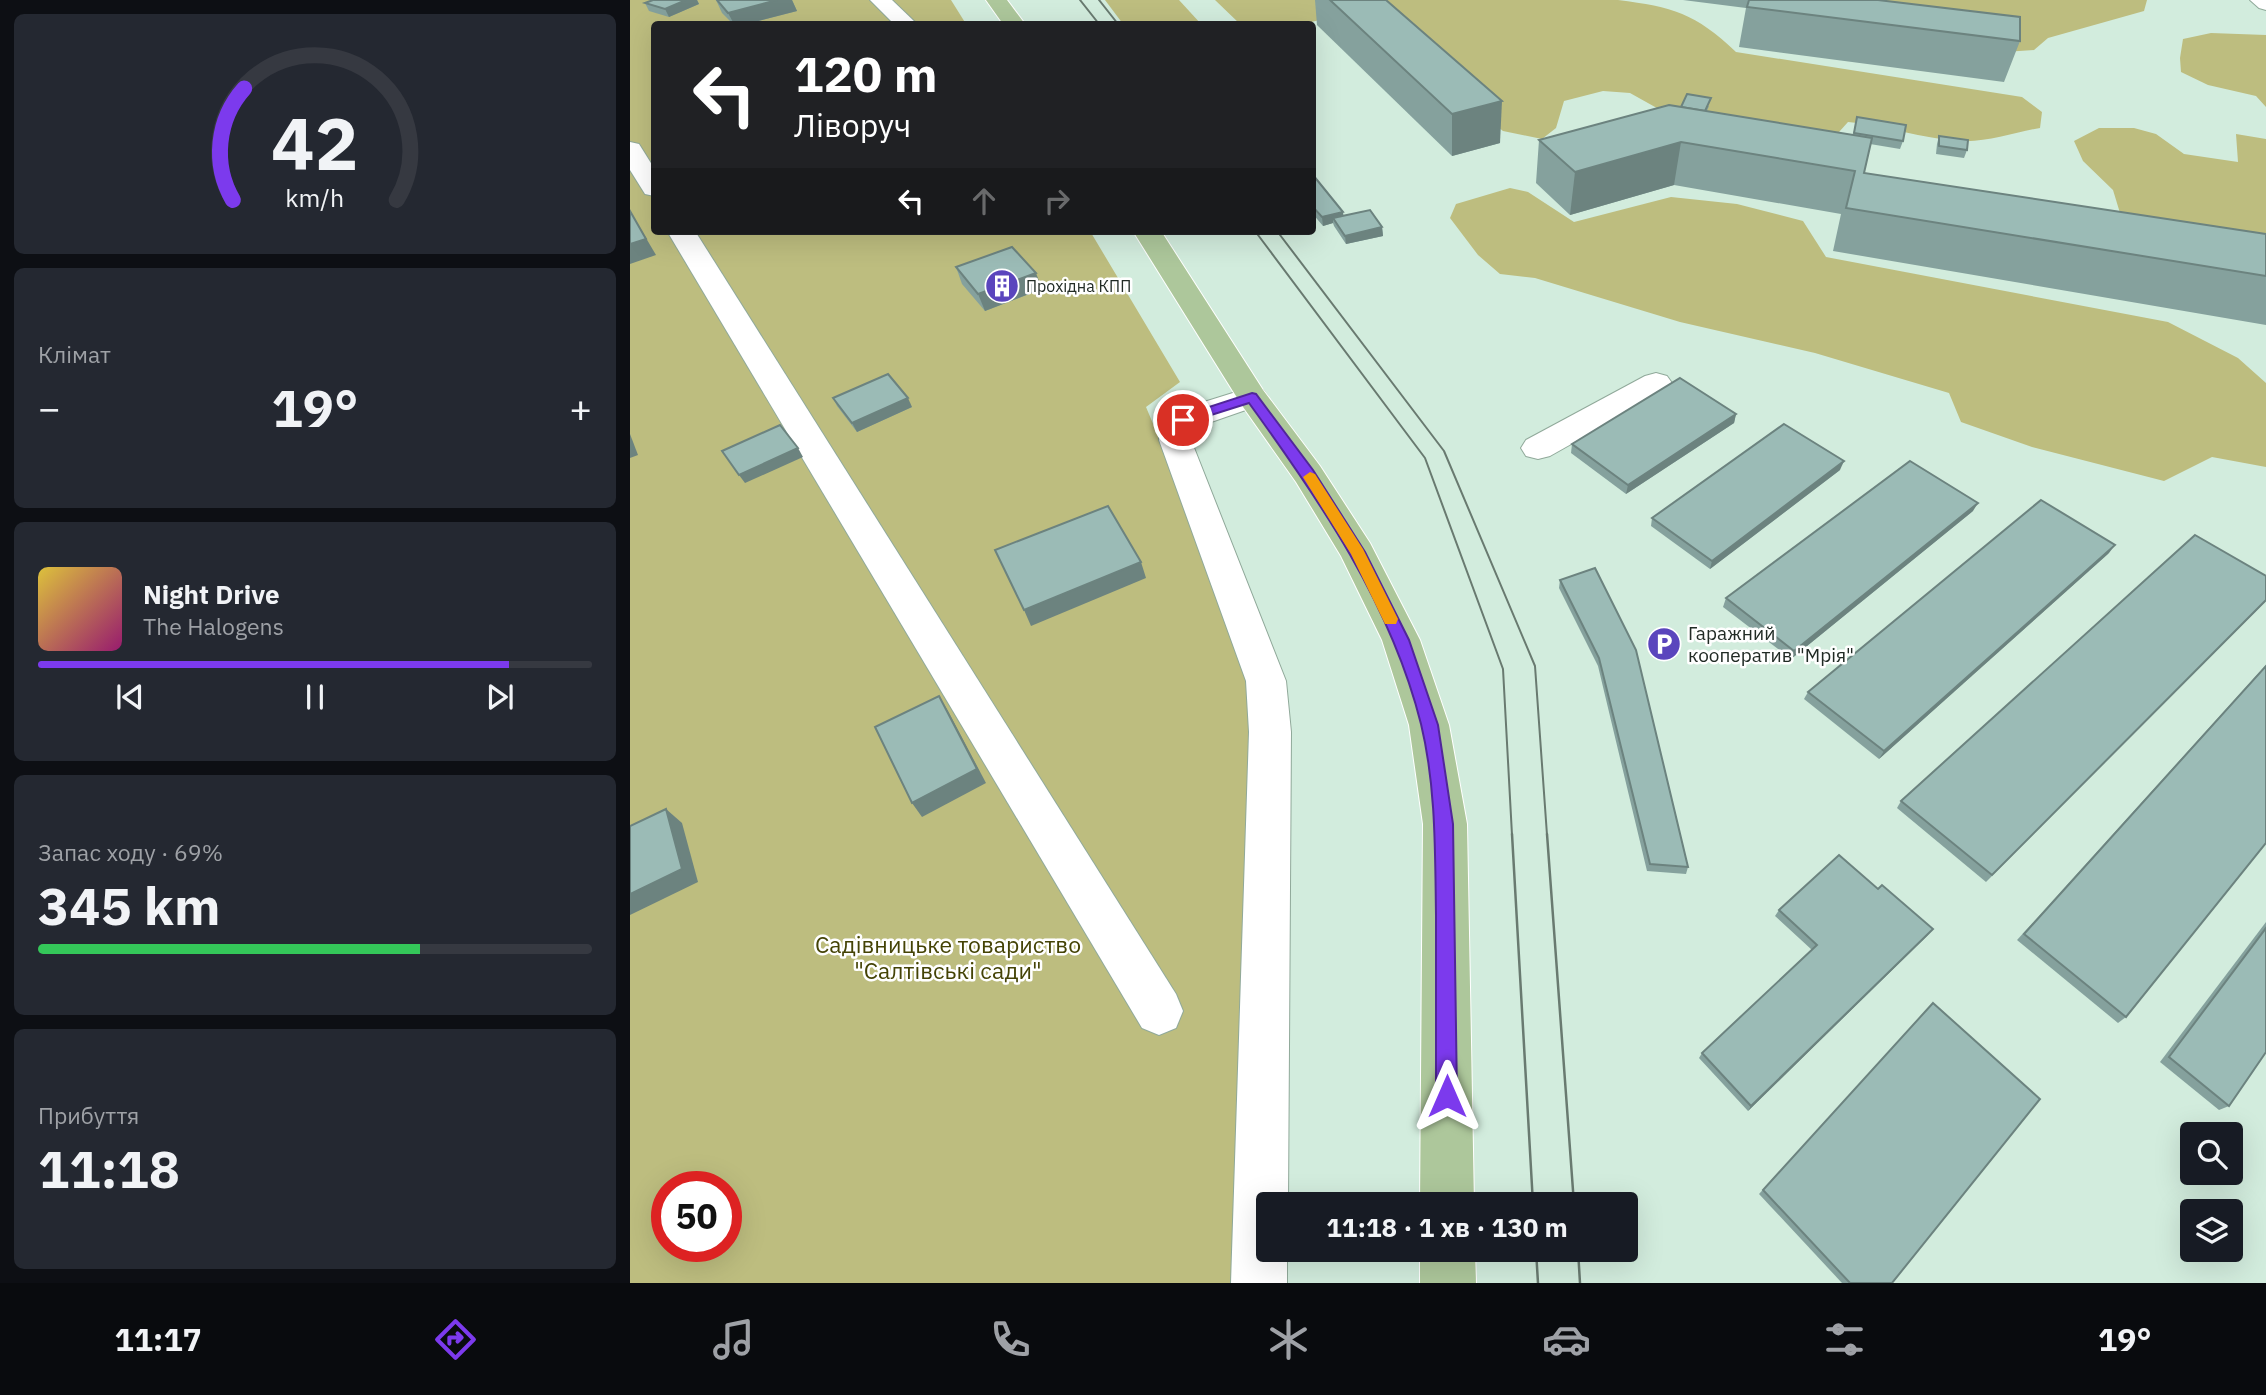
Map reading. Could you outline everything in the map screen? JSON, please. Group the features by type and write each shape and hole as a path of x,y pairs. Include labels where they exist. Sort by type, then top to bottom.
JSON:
{"main road":[{"path":"996,0 1012,21"},
{"path":"1150,235 1252,397 1308,474 1357,552 1401,640 1429,725 1444,824 1447,1192"},
{"path":"1448,1262 1448,1283"}],"lane":[{"path":"880,0 903,21"},
{"path":"2260,0 2266,4"},
{"path":"638,156 651,182"},
{"path":"683,235 1159,1011"},
{"path":"1538,448 1656,383"},
{"path":"1252,397 1183,420 1175,428 1175,440 1266,681 1270,732 1259,1283"}],"green space":[{"name":"Садівницьке товариство \"Салтівські сади\"","path":"630,0 951,0 964,21 651,21 651,235 1092,235 1180,382 1146,407 1256,670 1268,1192 1256,1192 1256,1262 1275,1262 1276,1283 630,1283"},
{"path":"1105,0 1179,0 1198,21 1121,21"},
{"path":"1215,0 1618,0 1669,9 1682,14 1708,28 1736,52 2022,97 2042,112 2040,128 1990,139 1960,141 1932,138 1848,122 1830,142 1664,112 1630,93 1603,91 1564,101 1556,128 1542,139 1503,131 1356,12 1316,21 1237,21"},
{"path":"1763,0 2147,0 2144,11 2048,38 2034,50 2004,52"},
{"path":"2211,33 2266,35 2266,107 2256,96 2208,85 2181,72 2183,39"},
{"path":"2099,128 2134,128 2156,134 2184,154 2238,162 2236,134 2266,139 2266,248 2120,213 2113,190 2083,161 2074,141"},
{"path":"1510,188 1528,192 1574,222 1671,197 1737,204 1803,221 1826,257 2168,322 2238,358 2266,383 2266,467 2212,457 2164,481 2032,447 1961,422 1949,393 1815,353 1680,322 1535,278 1500,274 1478,255 1450,218 1456,204"}],"building":[{"path":"653,0 686,0 665,9 645,3"},
{"path":"717,0 777,0 728,13"},
{"path":"1330,0 1386,0 1502,101 1452,114"},
{"path":"1749,0 1878,0 2020,17 2020,41 1747,7"},
{"path":"1687,94 1711,98 1705,111 1681,107"},
{"path":"1669,105 1872,138 1864,173 2266,234 2266,276 1846,208 1855,171 1681,142 1575,172 1539,140"},
{"path":"1857,117 1906,125 1903,141 1854,133"},
{"path":"1939,136 1968,140 1967,150 1939,146"},
{"path":"1316,179 1343,212 1322,217 1316,210"},
{"path":"1370,210 1382,227 1345,236 1333,218"},
{"path":"630,211 646,239 630,244"},
{"path":"1012,247 1036,273 978,294 956,267"},
{"path":"888,374 908,398 852,423 833,398"},
{"path":"1680,378 1736,414 1628,485 1572,444"},
{"path":"1784,424 1844,461 1712,561 1652,518"},
{"path":"780,425 798,448 739,475 722,451"},
{"path":"1910,461 1978,503 1794,651 1726,598"},
{"path":"2041,500 2115,545 1884,751 1808,692"},
{"path":"1108,506 1141,562 1024,610 995,550"},
{"path":"2195,535 2266,576 2266,600 1992,875 1901,801"},
{"path":"1595,568 1636,650 1688,867 1650,864 1599,658 1560,580"},
{"path":"2266,666 2266,843 2126,1017 2024,934"},
{"path":"939,696 977,769 912,803 875,727"},
{"path":"666,809 682,869 630,894 630,826"},
{"path":"1839,855 1878,889 1882,885 1933,929 1751,1106 1702,1053 1817,945 1779,910"},
{"path":"2266,928 2266,1052 2229,1106 2169,1057"},
{"path":"1933,1003 2040,1099 1892,1283 1850,1283 1763,1190"}],"tram line":[{"path":"1080,0 1097,21"},
{"path":"1099,0 1116,21"},
{"path":"1258,235 1425,458 1503,669 1512,835"},
{"path":"1280,235 1444,451 1535,666 1547,835"},
{"path":"1512,834 1532,1192"},
{"path":"1547,834 1573,1192"},
{"path":"1537,1262 1538,1283"},
{"path":"1579,1262 1580,1283"}],"slow traffic":[{"path":"1310,477 1357,552 1390,619"}],"place":[{"name":"Прохідна КПП","path":"1002,286"},
{"name":"Гаражний кооператив \"Мрія\"","path":"1664,644"}],"route":[{"path":"1183,420 1252,397 1308,474 1357,552 1401,640 1429,725 1444,824 1447,1096"}]}
